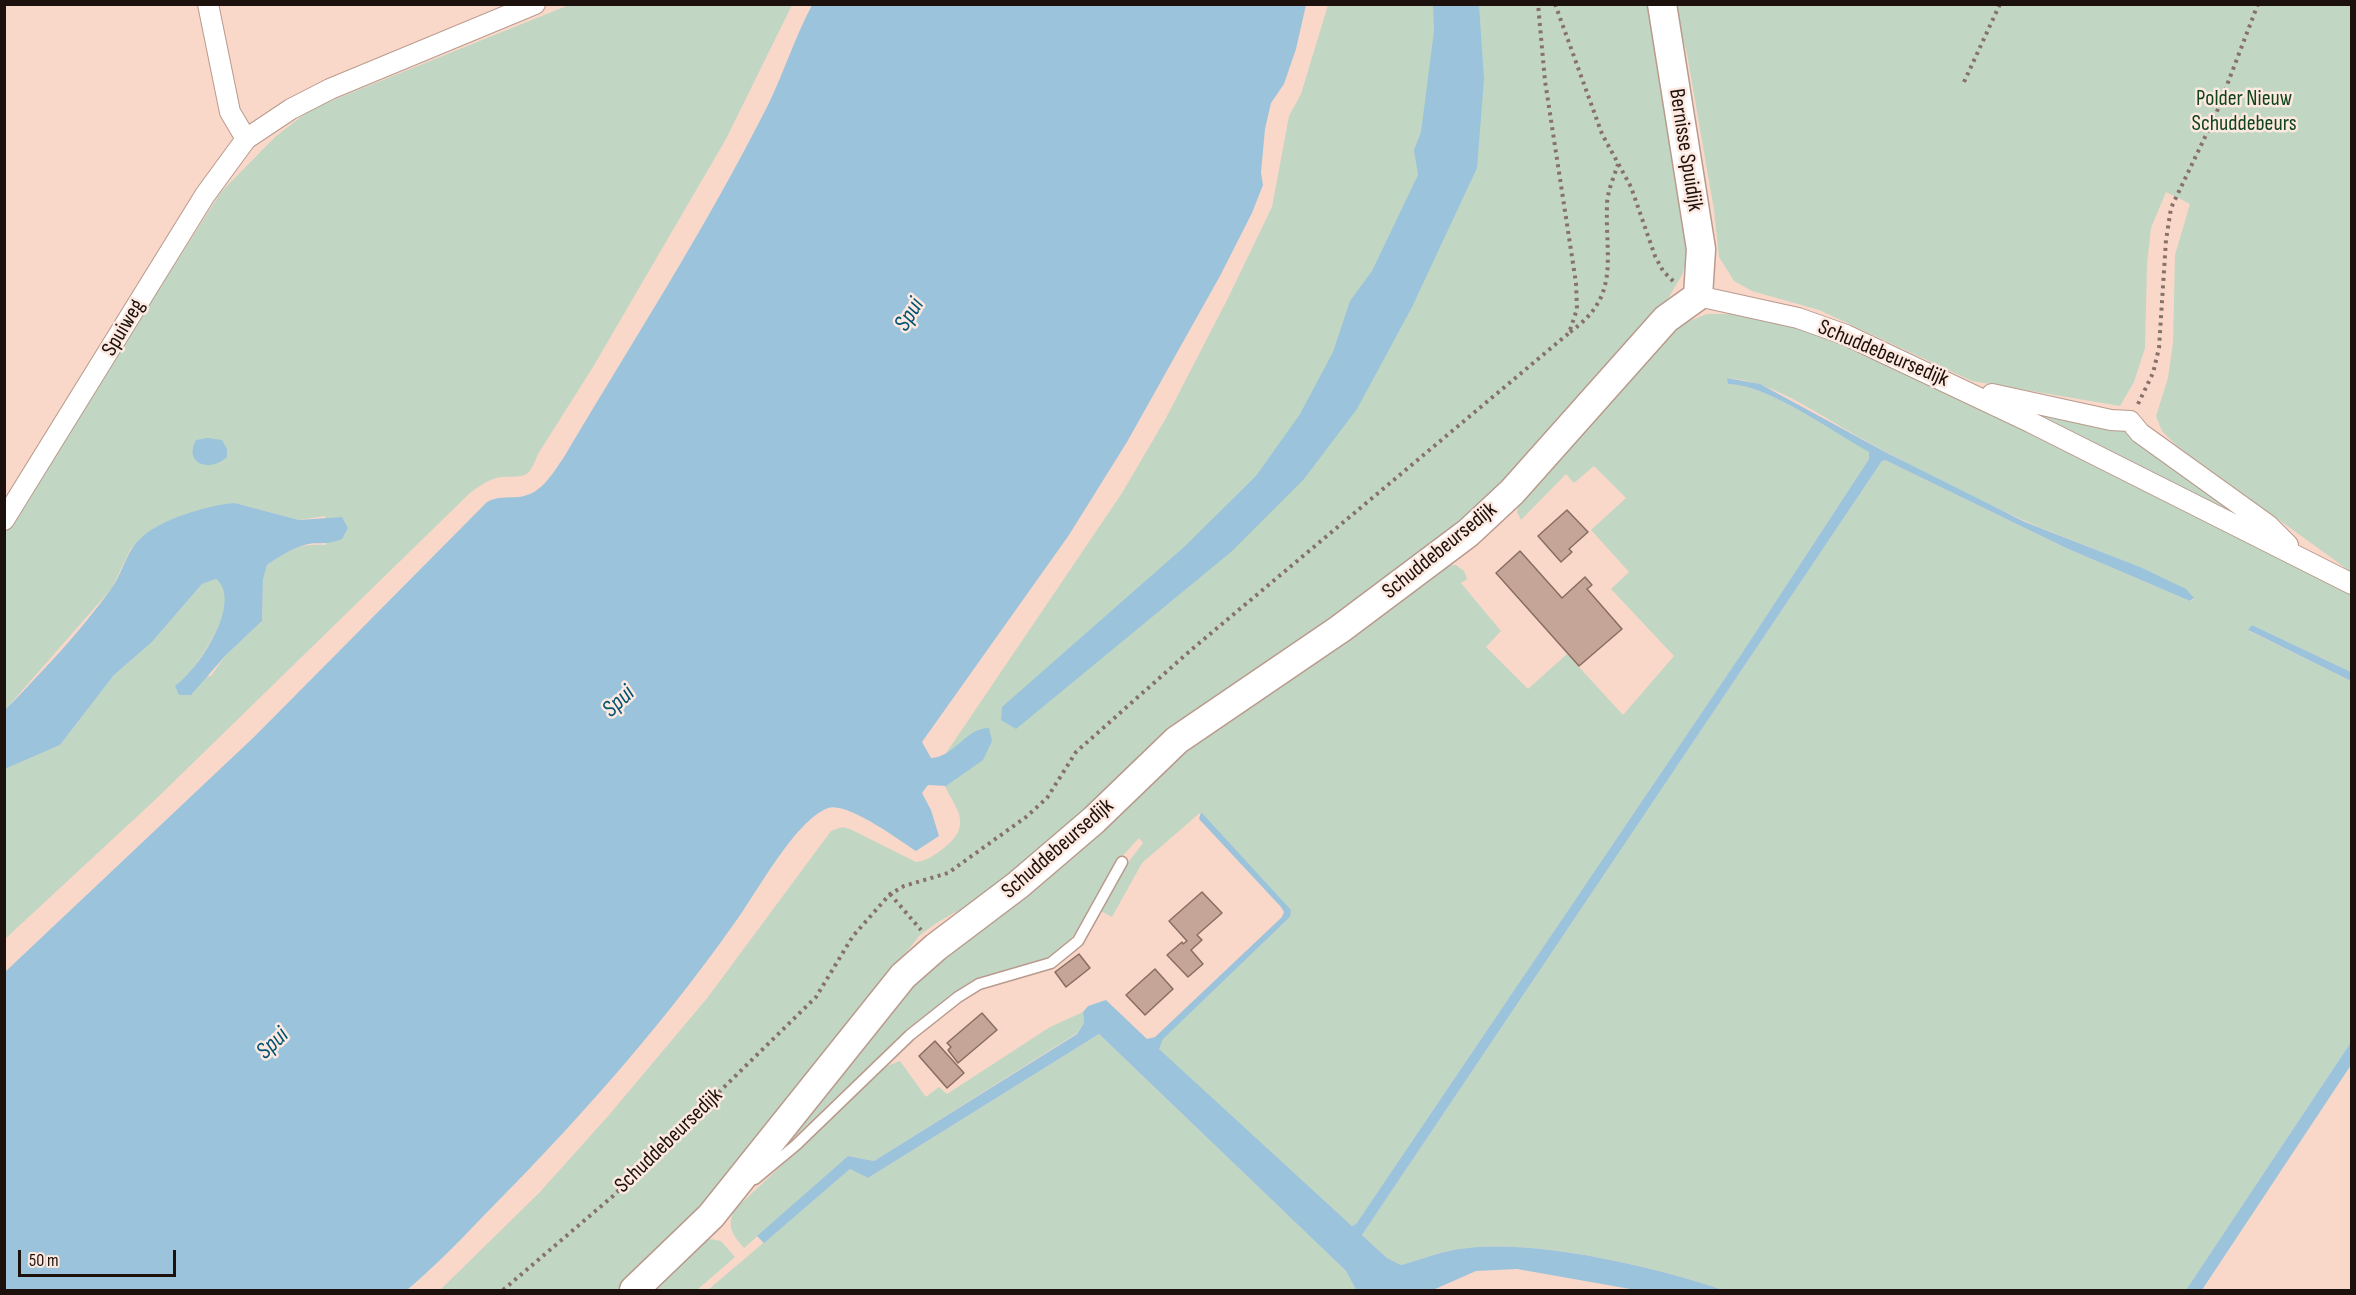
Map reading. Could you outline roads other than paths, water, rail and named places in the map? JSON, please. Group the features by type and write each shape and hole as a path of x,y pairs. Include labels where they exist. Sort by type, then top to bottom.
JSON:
{"street":[{"path":"208,4 230,111 246,139"},
{"name":"Spuiweg","path":"4,519 205,195 246,139 291,109 330,89 535,4"},
{"name":"Bernisse Spuidijk","path":"1662,4 1701,249 1698,296"},
{"name":"Schuddebeursedijk","path":"634,1290 711,1216 903,976 936,946 1018,885 1094,819 1177,740 1340,629 1468,533 1512,492 1666,319 1698,296 1798,318 1846,335 1960,387 2352,584"},
{"name":"Schuddebeursedijk","path":"1960,387 2111,420 2130,421 2140,433 2268,525 2302,558"}],"lane":[{"path":"711,1216 796,1145 910,1035 958,997 979,984 1051,963 1078,941 1122,862"}],"water":[{"name":"Spui","path":"812,5 1306,5 1296,49 1284,84 1271,103 1265,129 1261,173 1263,185 1252,213 1220,276 1127,442 1069,535 922,742 931,758 947,753 966,737 981,729 989,728 992,741 983,760 946,786 928,785 922,793 931,810 939,836 916,851 873,823 847,810 837,807 828,808 817,814 793,838 715,950 657,1025 595,1098 453,1247 407,1290 5,1290 5,972 255,736 487,502 499,498 527,495 546,482 564,457 720,195 768,105"},
{"path":"1433,5 1479,5 1484,79 1477,168 1412,307 1357,409 1304,479 1231,552 1016,729 1001,720 1002,707 1184,547 1256,476 1300,414 1333,352 1350,301 1372,271 1418,175 1414,150 1421,132 1434,31"},
{"path":"1727,378 1760,384 1889,454 2025,522 2140,567 2186,589 2194,598 2190,601 2066,548 1885,460 1882,461 1362,1235 1387,1258 1401,1265 1449,1251 1479,1247 1512,1247 1549,1250 1625,1263 1723,1290 1636,1290 1517,1269 1476,1271 1433,1290 1356,1290 1346,1271 1099,1034 868,1178 850,1169 764,1243 757,1236 848,1156 874,1161 1077,1034 1084,1023 1083,1012 1088,1006 1106,1000 1147,1039 1155,1037 1282,917 1284,912 1281,907 1199,819 1201,812 1291,910 1290,917 1163,1039 1159,1049 1352,1226 1356,1224 1742,653 1869,459 1869,452 1800,410 1762,392 1728,384"},
{"path":"208,438 222,440 227,449 227,457 213,464 200,464 193,455 193,448 196,440"},
{"path":"235,503 299,520 342,517 348,528 342,539 300,547 285,553 267,565 263,580 262,621 225,656 191,695 179,695 175,686 205,652 221,619 225,603 223,590 216,579 202,584 152,642 114,675 60,745 5,769 5,710 87,621 115,583 136,543 150,531 172,519 199,510"},
{"path":"2252,625 2351,672 2351,681 2248,630"},
{"path":"2351,1042 2351,1065 2202,1290 2186,1290"}],"park label":[{"name":"Polder Nieuw Schuddebeurs","path":"2244,112"}]}
